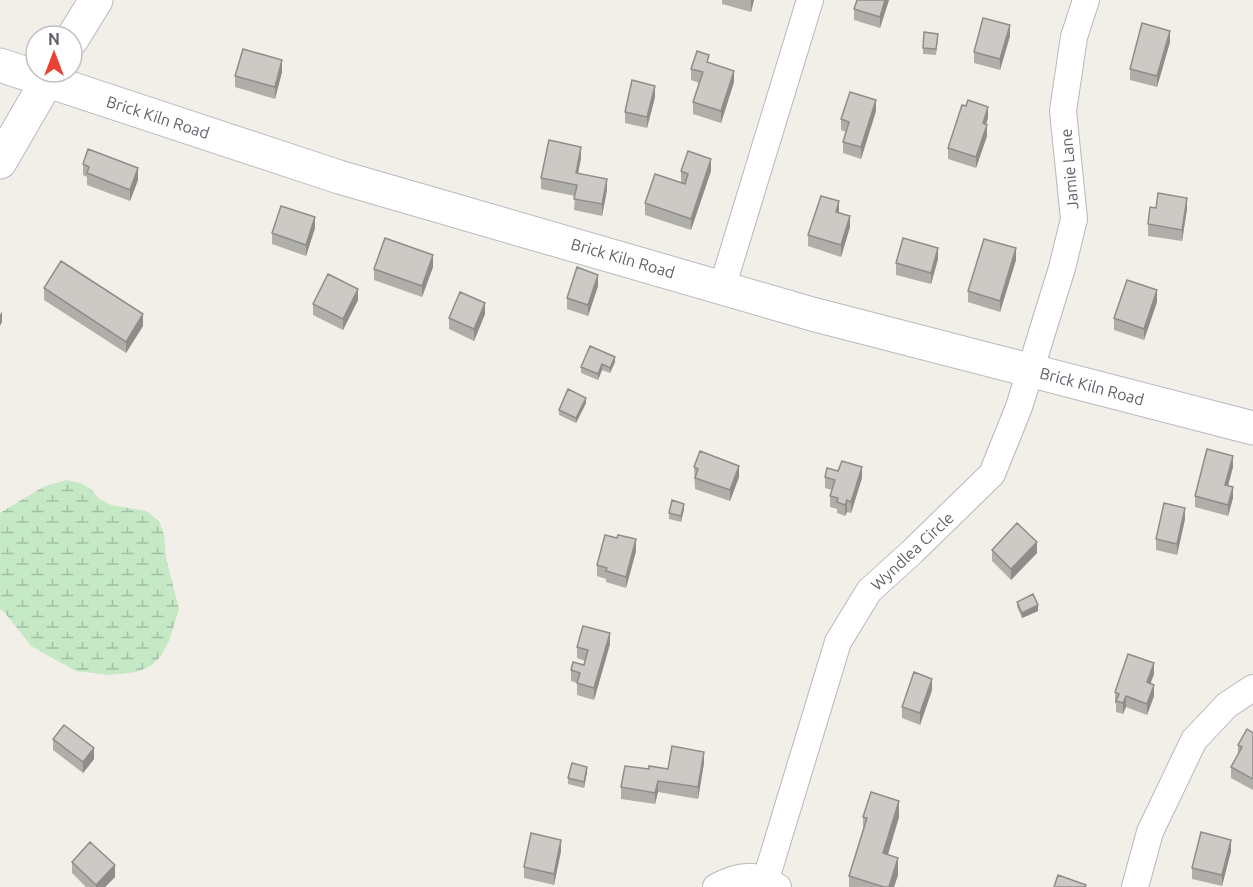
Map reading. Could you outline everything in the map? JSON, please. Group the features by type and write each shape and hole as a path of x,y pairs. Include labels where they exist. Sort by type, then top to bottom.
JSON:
{"main road":[{"path":"81,24 96,0"},
{"name":"Brick Kiln Road","path":"0,65 24,71"},
{"path":"0,162 45,84"},
{"name":"Brick Kiln Road","path":"69,84 339,177 812,314 1253,428"}],"street":[{"path":"722,288 810,0"},
{"name":"Jamie Lane","path":"1030,370 1062,268 1074,219 1064,111 1074,38 1086,0"},
{"name":"Wyndlea Circle","path":"716,887 731,878 753,877 772,883 838,642 868,591 912,552 992,474 1019,406 1030,370"},
{"path":"1135,887 1150,832 1194,740 1227,705 1253,688"}],"green space":[{"path":"66,480 80,483 91,489 99,499 111,505 146,511 159,521 164,534 166,558 179,609 169,641 161,656 152,665 137,672 110,675 76,671 31,646 0,609 0,513 43,487"}],"building":[{"path":"857,0 885,0 880,17 854,9"},
{"path":"983,18 1010,25 1000,59 974,52"},
{"path":"1142,23 1170,31 1157,76 1130,69"},
{"path":"924,32 938,34 936,49 923,48"},
{"path":"243,49 282,60 275,87 235,76"},
{"path":"697,51 709,55 707,62 734,71 721,111 693,102 703,72 691,69"},
{"path":"632,80 655,86 647,117 625,112"},
{"path":"850,92 876,100 861,147 843,142 849,122 841,119"},
{"path":"968,100 988,107 983,123 987,125 976,157 948,148 962,105 966,106"},
{"path":"549,140 581,147 576,173 607,179 602,204 574,199 577,185 541,178"},
{"path":"88,149 138,168 130,190 87,173 89,167 83,164"},
{"path":"688,151 711,159 691,219 645,203 655,174 685,184 688,174 681,171"},
{"path":"1158,193 1187,198 1182,230 1148,224 1150,207 1156,208"},
{"path":"821,196 839,201 836,212 850,216 841,245 808,235"},
{"path":"281,206 315,217 306,245 272,233"},
{"path":"385,238 433,255 422,286 374,269"},
{"path":"903,238 938,248 931,273 896,263"},
{"path":"984,239 1016,248 1000,301 968,291"},
{"path":"61,261 143,314 126,342 44,288"},
{"path":"577,267 598,275 588,305 567,298"},
{"path":"328,274 358,289 343,319 313,304"},
{"path":"1127,280 1157,290 1144,329 1114,318"},
{"path":"460,292 485,303 474,329 449,318"},
{"path":"590,346 615,357 610,368 602,364 598,374 581,367"},
{"path":"568,389 586,398 576,418 559,410"},
{"path":"1207,449 1233,456 1225,485 1233,487 1228,505 1195,496"},
{"path":"700,451 739,466 730,490 695,478 698,469 694,467"},
{"path":"842,461 862,467 851,502 847,500 845,505 837,502 838,498 830,496 835,480 825,477 827,468 838,471"},
{"path":"672,500 684,504 681,516 669,513"},
{"path":"1164,503 1185,508 1177,544 1156,539"},
{"path":"1017,523 1037,542 1011,569 992,550"},
{"path":"605,535 636,539 626,577 606,571 607,568 597,565"},
{"path":"1033,594 1038,605 1022,613 1017,602"},
{"path":"583,626 610,633 594,688 577,683 580,673 571,670 573,662 584,665 588,650 577,647"},
{"path":"1128,654 1154,663 1147,682 1154,685 1147,704 1126,696 1123,703 1116,701 1119,694 1115,692"},
{"path":"914,672 932,679 920,713 902,707"},
{"path":"64,725 94,748 83,762 53,739"},
{"path":"1247,729 1253,733 1253,779 1231,767 1242,747 1238,745"},
{"path":"672,746 704,752 698,787 658,781 655,793 621,787 625,766 668,769"},
{"path":"572,763 587,767 584,782 568,778"},
{"path":"871,792 899,801 883,853 898,858 889,887 849,876 867,818 863,817"},
{"path":"1201,832 1231,840 1222,875 1192,868"},
{"path":"531,833 561,840 554,874 524,867"},
{"path":"90,842 115,865 96,885 72,862"},
{"path":"1058,875 1086,885 1085,887 1054,887"}]}
